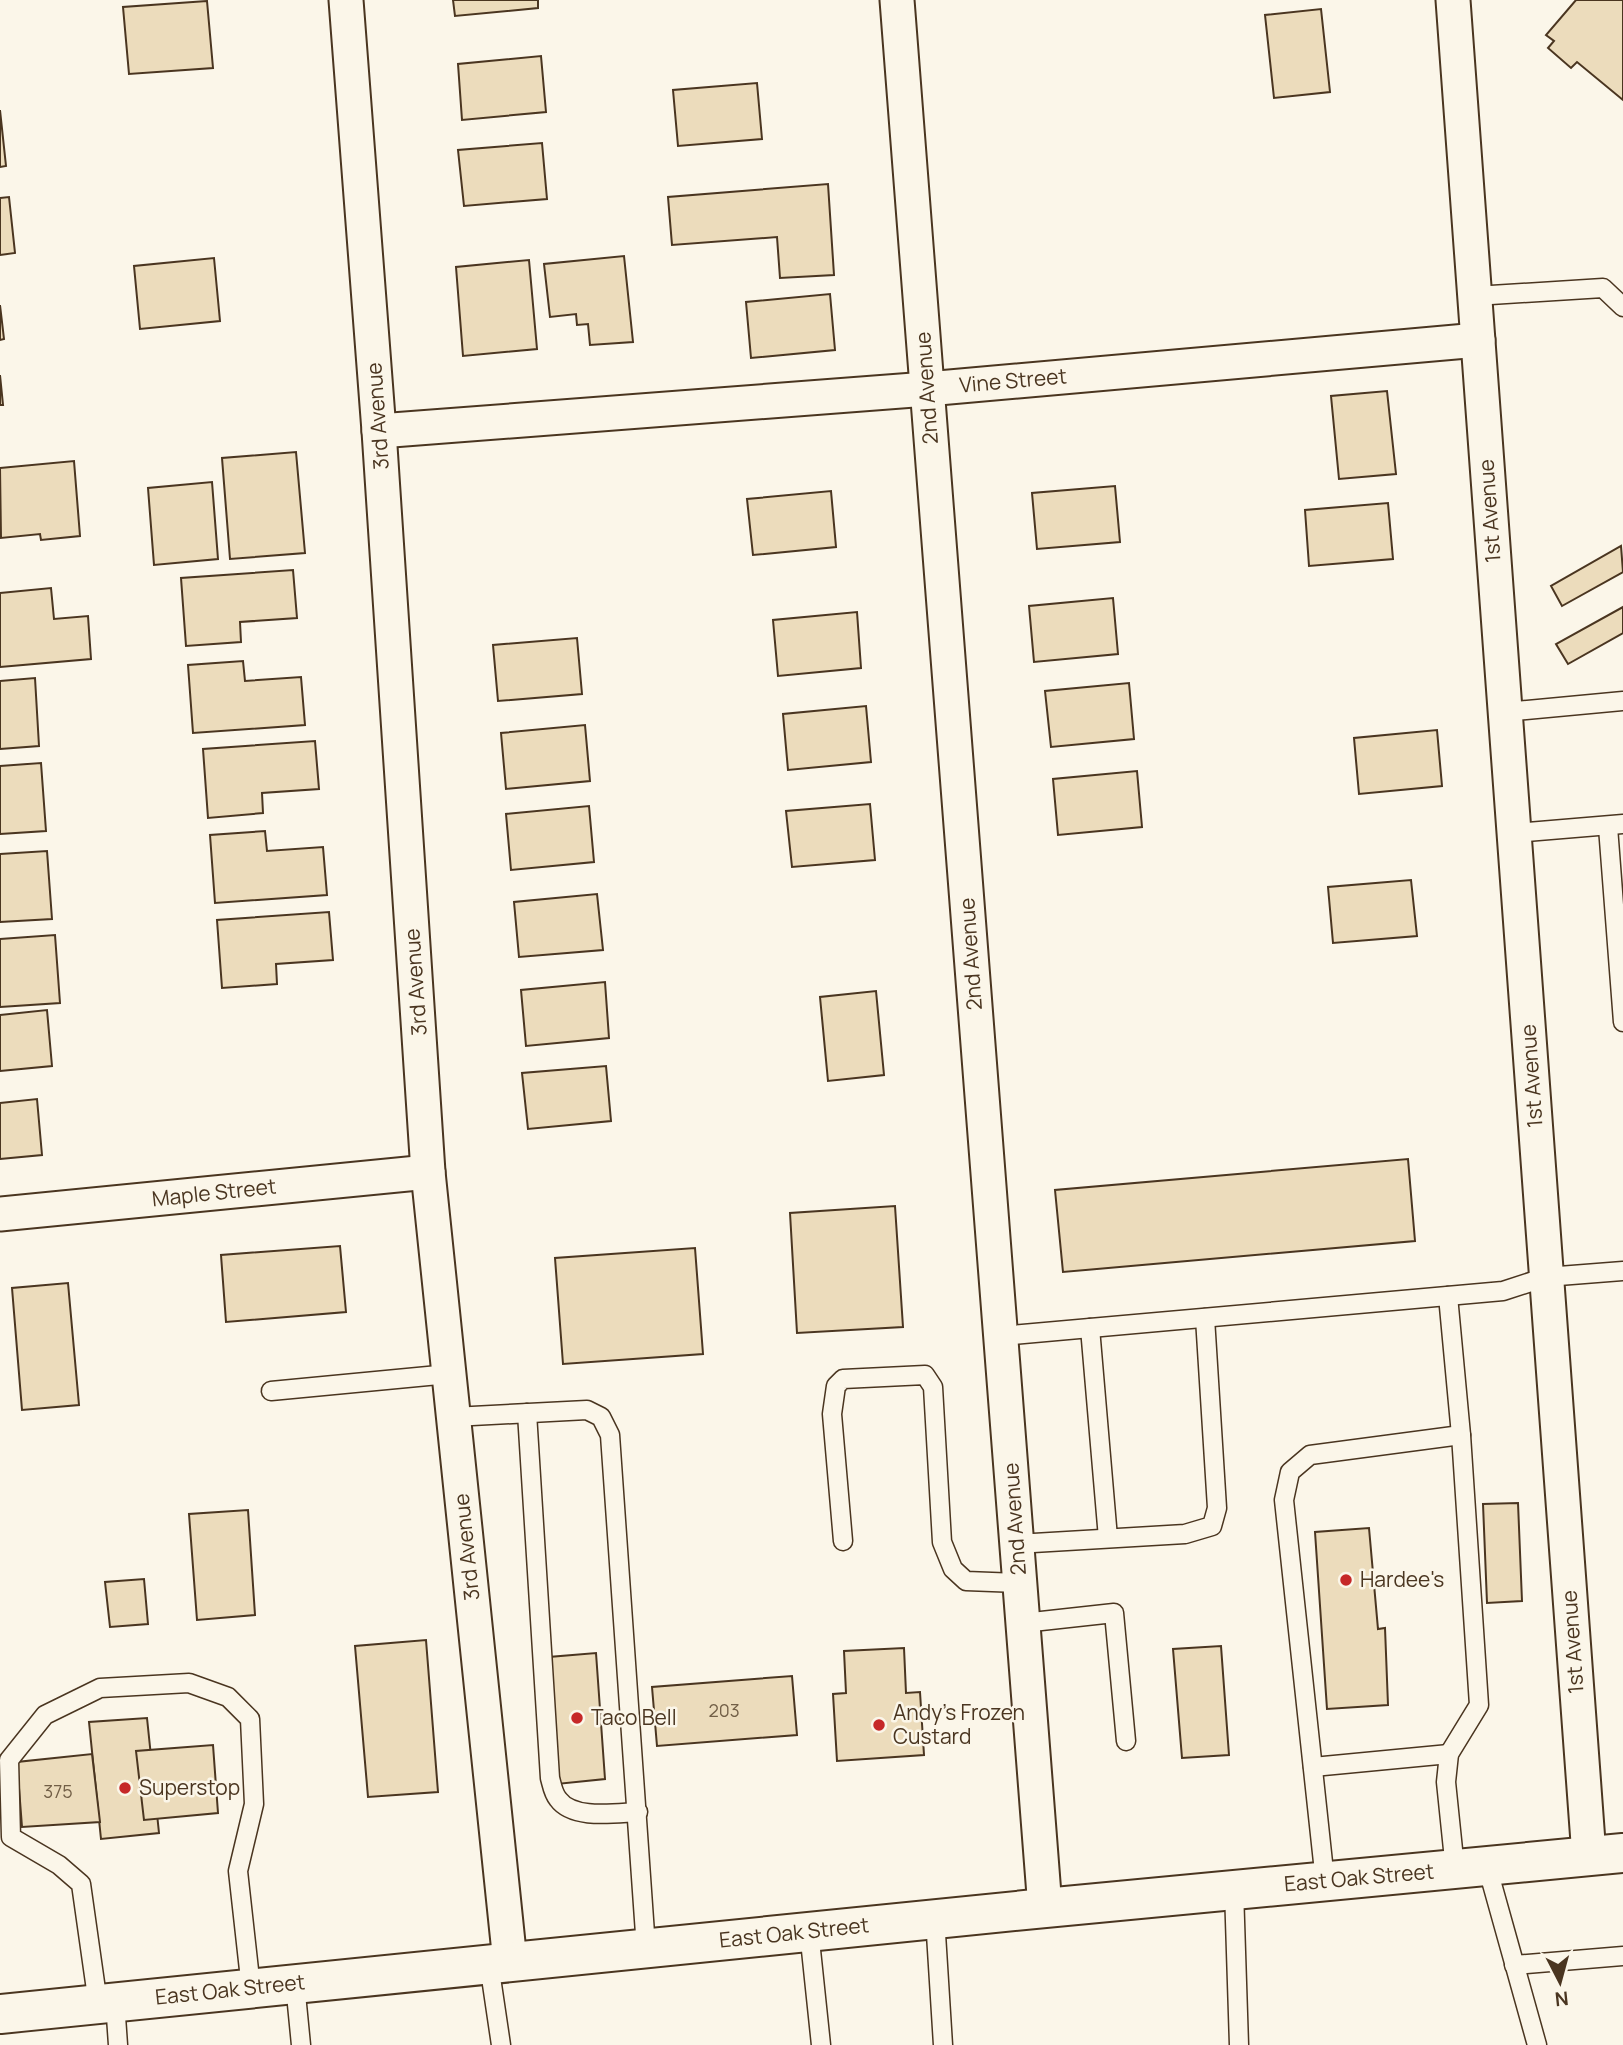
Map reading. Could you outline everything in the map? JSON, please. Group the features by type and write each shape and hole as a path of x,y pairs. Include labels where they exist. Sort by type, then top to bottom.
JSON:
{"highway":[{"name":"East Oak Street","path":"4,2016 808,1931 1606,1855"}],"street":[{"name":"3rd Avenue","path":"346,0 379,431 428,1172 453,1417 499,1963"},
{"name":"2nd Avenue","path":"897,0 1045,1908"},
{"name":"1st Avenue","path":"1453,0 1546,1277 1606,1855"},
{"name":"Vine Street","path":"379,431 927,389 1478,340"},
{"name":"Maple Street","path":"0,1214 428,1172"}],"lane":[{"path":"1475,296 1603,289 1623,307"},
{"path":"1505,712 1623,701"},
{"path":"1514,834 1615,826 1623,1022"},
{"path":"1001,1336 1503,1291 1546,1277 1623,1270"},
{"path":"1448,1296 1461,1436 1479,1705 1449,1754 1447,1782 1471,1867 1514,1965 1536,2045"},
{"path":"1016,1544 1185,1534 1212,1526 1217,1508 1205,1318"},
{"path":"1090,1328 1108,1538"},
{"path":"271,1391 449,1374"},
{"path":"843,1541 832,1414 836,1386 843,1379 925,1374 933,1387 942,1542 953,1569 965,1581 1019,1583"},
{"path":"453,1417 587,1410 601,1417 610,1434 646,1948"},
{"path":"527,1413 550,1778 555,1796 564,1806 579,1811 603,1814 638,1812"},
{"path":"1325,1881 1284,1500 1290,1472 1310,1455 1461,1436"},
{"path":"1023,1623 1114,1613 1126,1741"},
{"path":"118,2045 81,1884 59,1865 10,1838 5,1805 9,1760 45,1715 100,1688 189,1683 228,1697 250,1719 254,1804 238,1871 251,1989"},
{"path":"1313,1767 1449,1754"},
{"path":"1234,1889 1239,2045"},
{"path":"934,1919 943,2045"},
{"path":"808,1931 821,2045"},
{"path":"1514,1965 1623,1956"},
{"path":"499,1963 501,2045"},
{"path":"295,1984 301,2045"}],"building":[{"path":"453,0 538,0 538,8 455,16"},
{"path":"1576,0 1623,0 1623,100 1577,62 1571,68 1548,48 1554,41 1546,35"},
{"path":"207,1 213,68 129,74 123,7"},
{"path":"1321,9 1330,92 1274,98 1265,15"},
{"path":"541,56 546,112 462,120 458,64"},
{"path":"757,83 762,139 678,146 673,90"},
{"path":"0,110 6,166 0,167"},
{"path":"542,143 547,199 464,206 458,150"},
{"path":"828,184 834,275 780,278 777,237 672,245 668,197"},
{"path":"9,197 15,253 0,255 0,198"},
{"path":"624,256 633,342 590,345 588,324 577,325 576,314 550,317 544,264"},
{"path":"214,258 220,321 140,329 134,266"},
{"path":"529,260 537,349 463,356 456,267"},
{"path":"830,294 835,350 751,358 746,302"},
{"path":"0,305 4,339 0,340"},
{"path":"0,375 3,405 0,405"},
{"path":"1387,391 1396,474 1339,479 1331,396"},
{"path":"296,452 305,553 230,559 222,458"},
{"path":"74,461 80,536 41,540 40,534 1,538 0,468"},
{"path":"212,482 218,559 154,565 148,488"},
{"path":"1115,486 1120,542 1037,549 1032,493"},
{"path":"831,491 836,547 753,555 747,499"},
{"path":"1388,503 1393,559 1309,566 1305,510"},
{"path":"1621,546 1623,572 1562,606 1551,586"},
{"path":"293,570 297,618 240,622 241,642 186,646 181,578"},
{"path":"51,588 54,619 88,616 91,659 0,667 0,593"},
{"path":"1113,598 1118,654 1034,662 1029,606"},
{"path":"1623,607 1623,633 1568,664 1556,644"},
{"path":"857,612 861,668 778,676 773,620"},
{"path":"577,638 582,694 498,701 493,645"},
{"path":"243,661 245,681 301,677 305,725 193,733 188,665"},
{"path":"35,678 39,746 0,749 0,681"},
{"path":"1129,683 1134,739 1051,747 1045,691"},
{"path":"866,706 871,762 788,770 783,714"},
{"path":"585,725 590,781 506,789 501,733"},
{"path":"1437,730 1442,786 1359,794 1354,738"},
{"path":"315,741 319,789 262,793 263,813 208,818 203,749"},
{"path":"41,763 46,831 0,834 0,766"},
{"path":"1137,771 1142,827 1058,835 1053,779"},
{"path":"870,804 875,860 792,867 786,811"},
{"path":"589,806 594,862 511,870 506,814"},
{"path":"265,831 267,851 323,847 327,895 215,903 210,835"},
{"path":"47,851 52,919 0,922 0,854"},
{"path":"1411,880 1417,936 1333,943 1328,887"},
{"path":"597,894 603,950 519,957 514,902"},
{"path":"329,912 333,960 276,964 277,984 222,988 217,920"},
{"path":"55,935 60,1003 0,1007 0,939"},
{"path":"605,982 609,1038 526,1046 521,990"},
{"path":"876,991 884,1075 828,1081 820,997"},
{"path":"47,1010 52,1066 0,1071 0,1015"},
{"path":"606,1066 611,1121 528,1129 522,1073"},
{"path":"37,1099 42,1155 0,1159 0,1103"},
{"path":"1408,1159 1415,1241 1063,1272 1055,1190"},
{"path":"895,1206 903,1327 797,1333 790,1213"},
{"path":"340,1246 346,1312 226,1322 221,1255"},
{"path":"695,1248 703,1354 563,1364 555,1258"},
{"path":"68,1283 79,1405 22,1410 12,1288"},
{"path":"1518,1503 1522,1601 1487,1603 1483,1504"},
{"path":"248,1510 255,1615 197,1620 189,1514"},
{"name":"Hardee's","path":"1369,1528 1378,1629 1385,1628 1388,1705 1327,1709 1315,1532"},
{"path":"144,1579 148,1624 110,1627 105,1582"},
{"path":"426,1640 438,1792 368,1797 355,1646"},
{"path":"1221,1646 1229,1755 1182,1758 1173,1649"},
{"name":"Andy's Frozen Custard","path":"904,1648 906,1693 920,1692 924,1755 837,1761 833,1694 846,1693 844,1651"},
{"name":"Taco Bell","path":"596,1653 605,1779 557,1784 549,1657"},
{"path":"792,1676 797,1735 657,1746 652,1687"},
{"name":"Superstop","path":"147,1718 159,1833 101,1839 89,1722"},
{"path":"213,1745 218,1813 144,1820 136,1751"},
{"path":"92,1754 100,1822 22,1827 17,1762"}],"place":[{"name":"Hardee's","path":"1346,1580"},
{"name":"Taco Bell","path":"577,1718"},
{"name":"Andy's Frozen Custard","path":"879,1725"},
{"name":"Superstop","path":"125,1788"}]}
